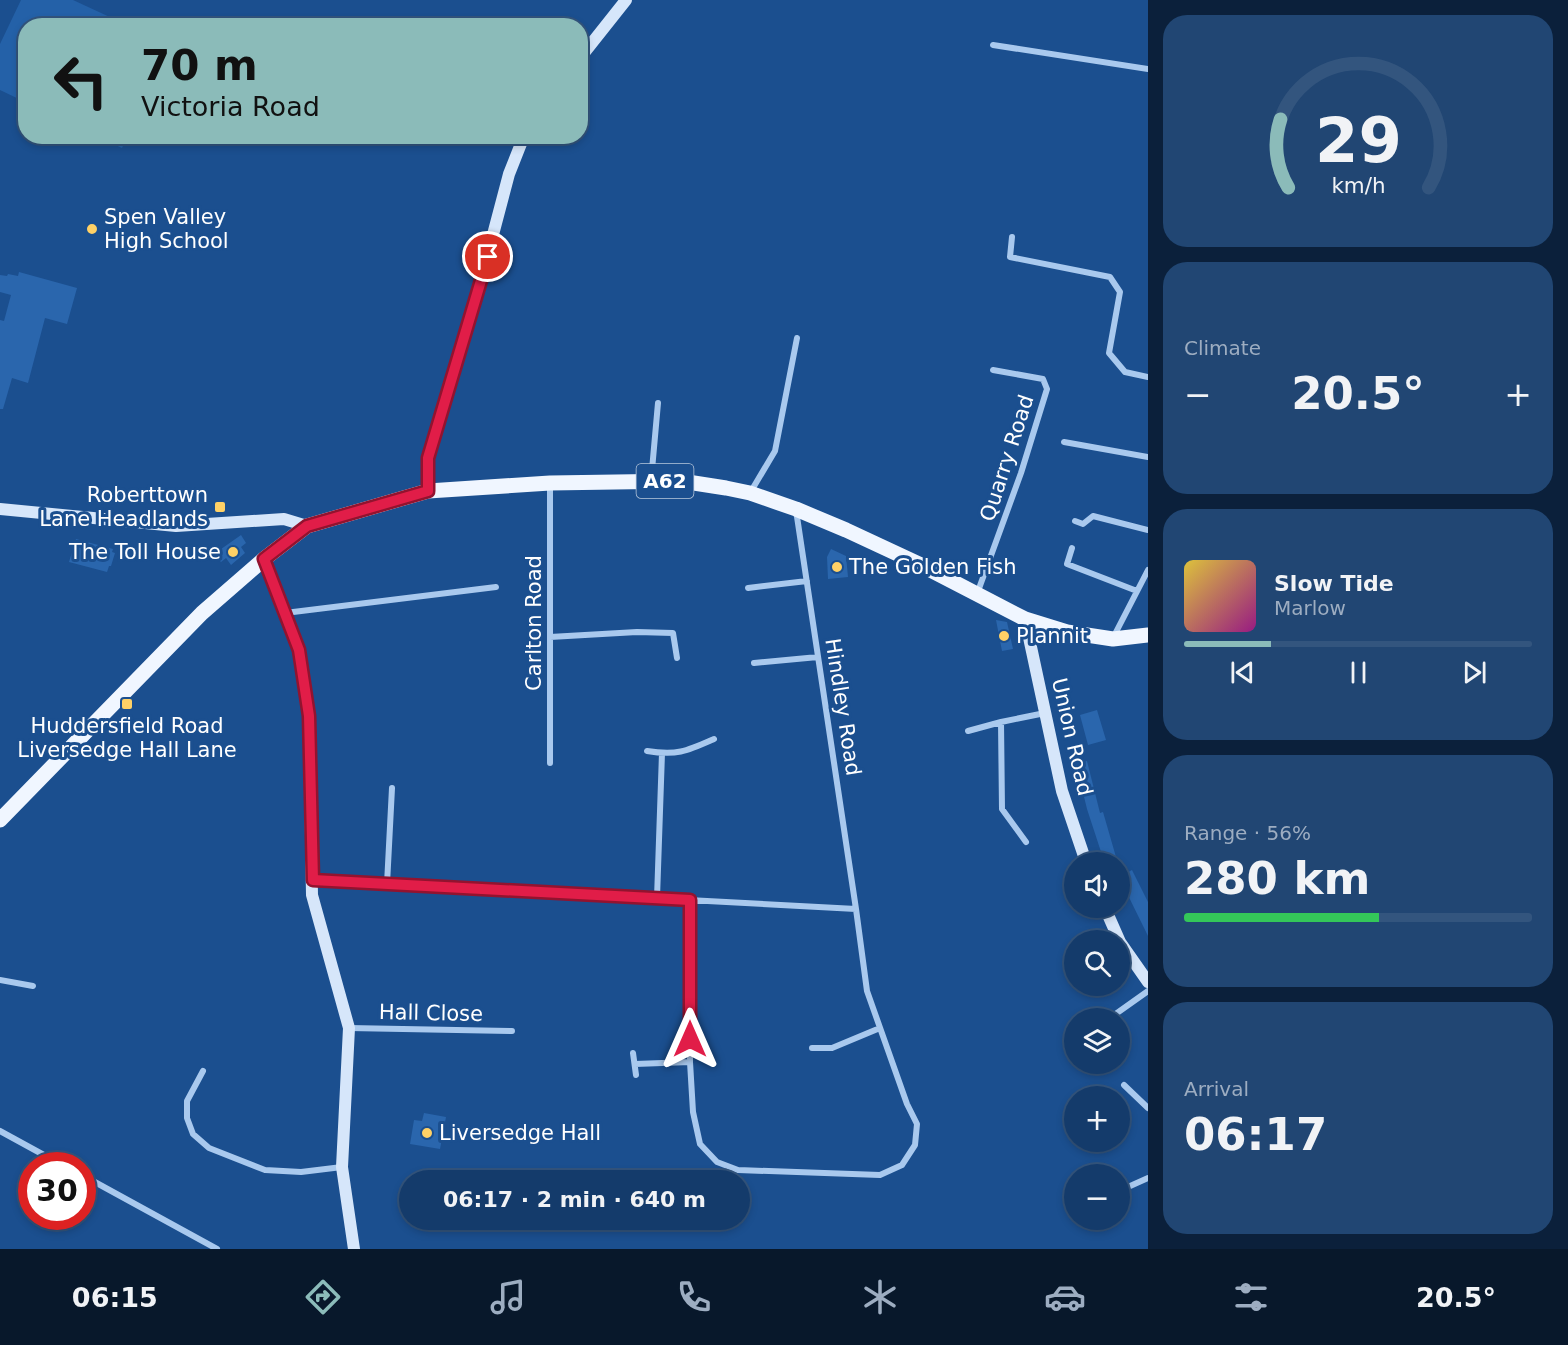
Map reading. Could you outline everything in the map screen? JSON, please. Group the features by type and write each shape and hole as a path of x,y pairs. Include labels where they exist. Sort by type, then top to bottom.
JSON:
{"main road":[{"name":"A62","path":"0,820 202,613 264,559 307,526 428,491 550,483 681,481 750,494 796,509 890,551 1025,619 1067,632 1113,639 1148,635"}],"street":[{"path":"588,48 626,0"},
{"path":"993,45 1148,69"},
{"path":"428,491 428,458 482,280 509,174 521,144"},
{"path":"1012,237 1010,257 1110,277 1120,292 1109,353 1125,372 1148,377"},
{"path":"750,494 775,451 797,338"},
{"name":"Quarry Road","path":"977,594 1021,473 1047,388 1043,379 993,370"},
{"path":"651,481 658,403"},
{"path":"1064,442 1148,457"},
{"name":"Carlton Road","path":"550,483 550,763"},
{"path":"0,509 177,526 284,519 307,526"},
{"name":"Hindley Road","path":"690,900 690,1062 693,1112 700,1144 717,1162 738,1170 880,1175 902,1166 915,1145 917,1124 907,1104 867,992 796,509"},
{"path":"1075,521 1083,524 1093,516 1148,530"},
{"path":"1072,548 1067,564 1137,591"},
{"path":"264,559 299,650 309,716 312,895 349,1028 342,1167 354,1249"},
{"path":"1113,639 1148,570"},
{"path":"748,588 807,581"},
{"path":"285,614 496,587"},
{"name":"Union Road","path":"1025,619 1062,791 1083,852"},
{"path":"550,637 638,632 673,633 676,658"},
{"path":"754,663 818,657"},
{"path":"968,731 1045,713"},
{"path":"1001,722 1002,809 1026,842"},
{"path":"647,751 685,753 714,739"},
{"path":"657,898 662,753"},
{"path":"387,884 392,788"},
{"path":"313,880 856,909"},
{"path":"1109,918 1120,942 1148,982"},
{"path":"0,980 33,986"},
{"path":"1124,1008 1148,991"},
{"name":"Hall Close","path":"349,1028 512,1031"},
{"path":"812,1048 832,1048 880,1028"},
{"path":"633,1053 636,1075"},
{"path":"635,1064 690,1062"},
{"path":"203,1071 188,1101 187,1118 193,1134 209,1148 265,1170 301,1172 342,1167"},
{"path":"1124,1085 1148,1108"},
{"path":"0,1131 38,1152"},
{"path":"1130,1186 1148,1178"},
{"path":"96,1184 217,1249"}],"shaded area":[{"path":"21,0 73,0 112,18 18,18 18,99 0,90 0,44"}],"building":[{"path":"19,272 77,288 67,324 45,318 28,383 12,378 3,409 0,409 0,320 4,321 11,295 0,292 0,275 18,276"},
{"name":"The Toll House","path":"241,535 246,543 241,547 245,553 231,565 226,558 221,562 214,554"},
{"path":"76,539 113,549 112,552 115,553 107,572 69,562"},
{"name":"The Golden Fish","path":"831,549 846,556 848,577 828,579 827,557"},
{"name":"Plannit","path":"996,620 1007,622 1013,649 1002,651"},
{"path":"1097,710 1106,740 1088,745 1080,715"},
{"path":"1087,761 1100,813 1103,812 1115,852 1101,852 1076,764"},
{"path":"1132,870 1148,902 1148,936 1130,899 1130,871"},
{"name":"Liversedge Hall","path":"424,1113 446,1117 440,1149 410,1144 414,1120 422,1121"}],"place":[{"name":"Spen Valley High School","path":"92,229"},
{"name":"Roberttown Lane Headlands","path":"220,507"},
{"name":"The Toll House","path":"233,552"},
{"name":"The Golden Fish","path":"837,567"},
{"name":"Plannit","path":"1004,636"},
{"name":"Huddersfield Road Liversedge Hall Lane","path":"127,704"},
{"name":"Liversedge Hall","path":"427,1133"}],"route":[{"path":"488,257 428,458 428,491 307,526 264,559 299,650 309,716 313,880 690,900 690,1039"}]}
